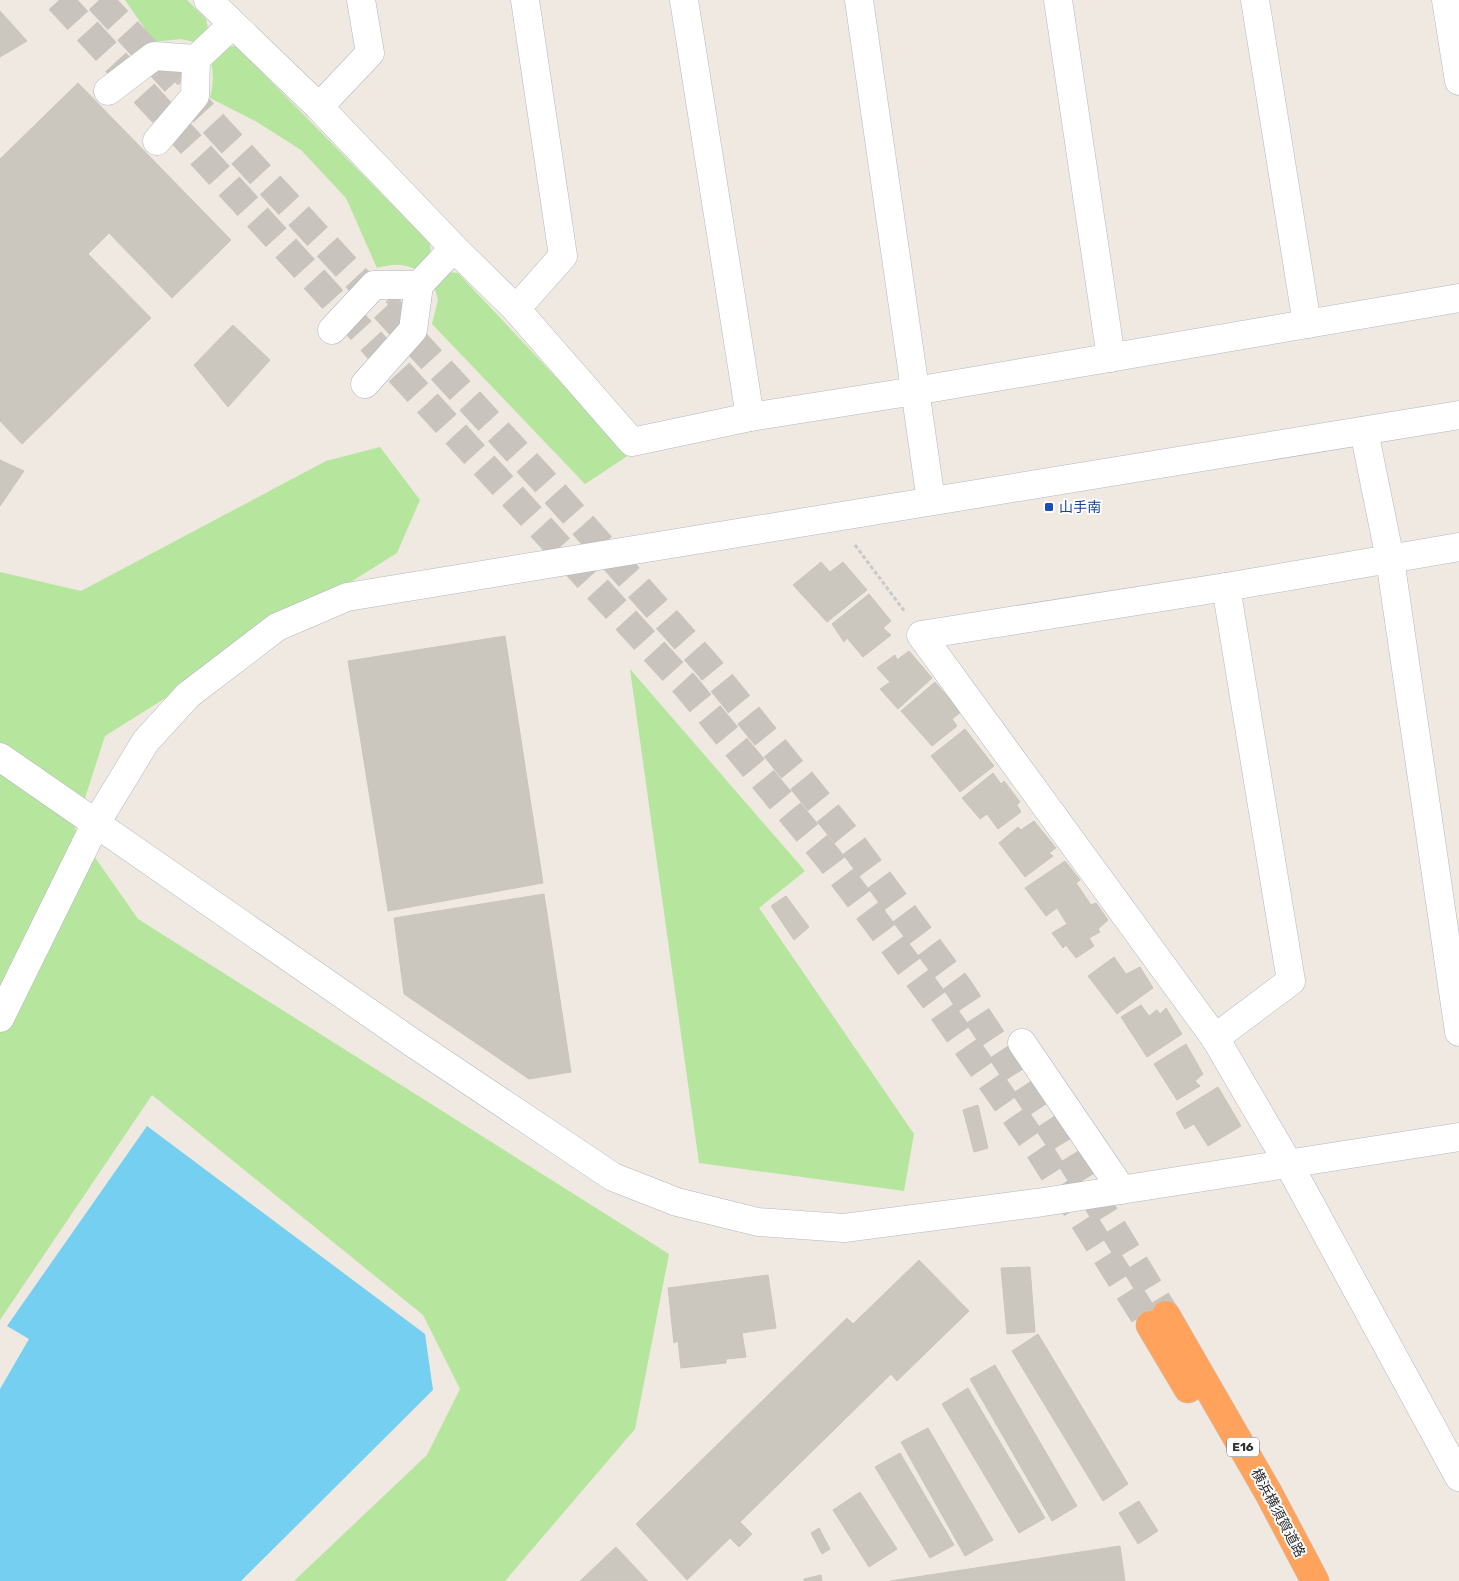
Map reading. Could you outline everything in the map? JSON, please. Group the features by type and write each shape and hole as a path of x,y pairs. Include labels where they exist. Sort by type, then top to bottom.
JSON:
{"highway":[{"name":"横浜横須賀道路","path":"1294,1581 1214,1433 1158,1320 1259,1476 1315,1581"}],"street":[{"path":"208,0 232,25 319,106 454,248 516,309 632,442 750,417 915,391 1459,298"},
{"path":"319,106 370,53 361,0"},
{"path":"516,309 563,256 525,0"},
{"path":"684,0 750,417"},
{"path":"858,0 931,501"},
{"path":"1058,0 1111,358"},
{"path":"1255,0 1307,324"},
{"path":"1446,0 1459,81"},
{"path":"157,141 195,96 196,59 232,25"},
{"path":"108,91 154,56 196,59"},
{"path":"365,384 413,330 419,285 454,248"},
{"path":"332,330 374,285 419,285"},
{"path":"0,1018 96,823 146,741 188,695 277,627 347,597 1459,415"},
{"path":"1364,431 1390,559 1459,1032"},
{"path":"1459,547 1226,587 922,635 1215,1038 1288,1163 1459,1476"},
{"path":"1215,1038 1291,981 1226,587"},
{"path":"0,757 407,1039 613,1177 677,1202 758,1222 844,1228 1122,1190 1459,1137"},
{"path":"1022,1043 1122,1190"}],"path":[{"path":"834,517 922,635"}],"green space":[{"path":"125,0 187,0 206,19 208,29 194,42 181,39 154,42"},
{"path":"236,46 430,243 431,255 415,269 396,265 377,268 346,198 301,150 257,122 210,98 213,80 211,62 225,47"},
{"path":"448,272 458,273 629,455 585,484 432,324 438,300 434,286"},
{"path":"380,447 420,500 397,553 105,736 75,829 138,919 669,1254 635,1429 505,1581 294,1581 427,1455 460,1389 423,1315 152,1095 0,1320 0,572 81,591 326,461"},
{"path":"630,669 805,871 759,908 914,1134 904,1191 699,1163"}],"water":[{"path":"147,1126 425,1334 433,1390 241,1581 0,1581 0,1389 29,1339 7,1326"}],"building":[{"path":"0,11 27,41 0,57"},
{"path":"176,67 185,76 178,85 169,75"},
{"path":"78,83 231,240 172,298 109,233 88,254 151,318 22,444 0,421 0,159"},
{"path":"396,294 405,308 397,315 386,302"},
{"path":"233,325 270,360 228,407 194,365"},
{"path":"0,460 24,471 0,506"},
{"path":"821,562 830,572 843,562 867,590 827,622 793,585"},
{"path":"869,594 891,621 883,628 891,635 863,657 847,638 844,642 832,624"},
{"path":"505,636 543,883 388,911 348,661"},
{"path":"909,651 932,678 898,709 880,689 890,682 877,668 895,655 897,660"},
{"path":"935,682 961,712 952,719 957,726 932,746 901,711"},
{"path":"965,729 994,766 960,792 931,756"},
{"path":"993,773 1001,784 1004,781 1020,802 1017,805 1021,812 998,829 987,814 980,819 962,798"},
{"path":"1034,821 1056,848 1049,853 1053,856 1025,877 999,843 1018,827 1021,830"},
{"path":"1065,861 1080,880 1076,883 1091,905 1096,903 1108,920 1098,929 1100,932 1089,938 1094,946 1076,958 1066,945 1063,948 1052,933 1067,924 1057,908 1046,916 1025,888"},
{"path":"544,894 571,1072 529,1079 404,994 394,918"},
{"path":"786,896 809,927 794,940 771,906"},
{"path":"1114,957 1126,974 1140,967 1153,988 1117,1014 1088,976"},
{"path":"1141,1005 1149,1016 1157,1010 1160,1014 1166,1008 1182,1034 1147,1057 1121,1017"},
{"path":"1186,1044 1203,1074 1195,1081 1200,1086 1177,1100 1154,1064"},
{"path":"1218,1087 1241,1126 1208,1146 1194,1124 1185,1129 1176,1113"},
{"path":"978,1105 988,1148 974,1152 963,1110"},
{"path":"919,1260 969,1311 897,1381 891,1374 740,1522 752,1534 739,1547 730,1538 687,1580 636,1524 847,1318 853,1324"},
{"path":"1030,1267 1035,1332 1007,1334 1001,1268"},
{"path":"768,1275 776,1328 742,1333 746,1357 726,1359 726,1363 681,1368 678,1341 674,1343 668,1288"},
{"path":"1038,1334 1128,1484 1103,1501 1012,1351"},
{"path":"995,1365 1077,1506 1052,1521 970,1379"},
{"path":"968,1388 1045,1518 1019,1533 942,1404"},
{"path":"928,1428 993,1540 965,1556 901,1442"},
{"path":"900,1453 954,1545 930,1558 875,1467"},
{"path":"860,1492 897,1549 869,1567 833,1510"},
{"path":"1139,1501 1158,1531 1138,1544 1119,1513"},
{"path":"819,1528 830,1549 822,1554 811,1533"},
{"path":"1120,1546 1125,1581 890,1581"},
{"path":"616,1547 648,1581 580,1581"},
{"path":"821,1575 822,1581 804,1581 804,1579"}],"tunnel":[{"path":"59,0 687,687 829,859 938,1005 1039,1150 1150,1325"},
{"path":"99,0 542,479 708,666 848,838 959,988 1057,1137 1166,1315"}],"place":[{"name":"山手南","path":"1049,507"}]}
